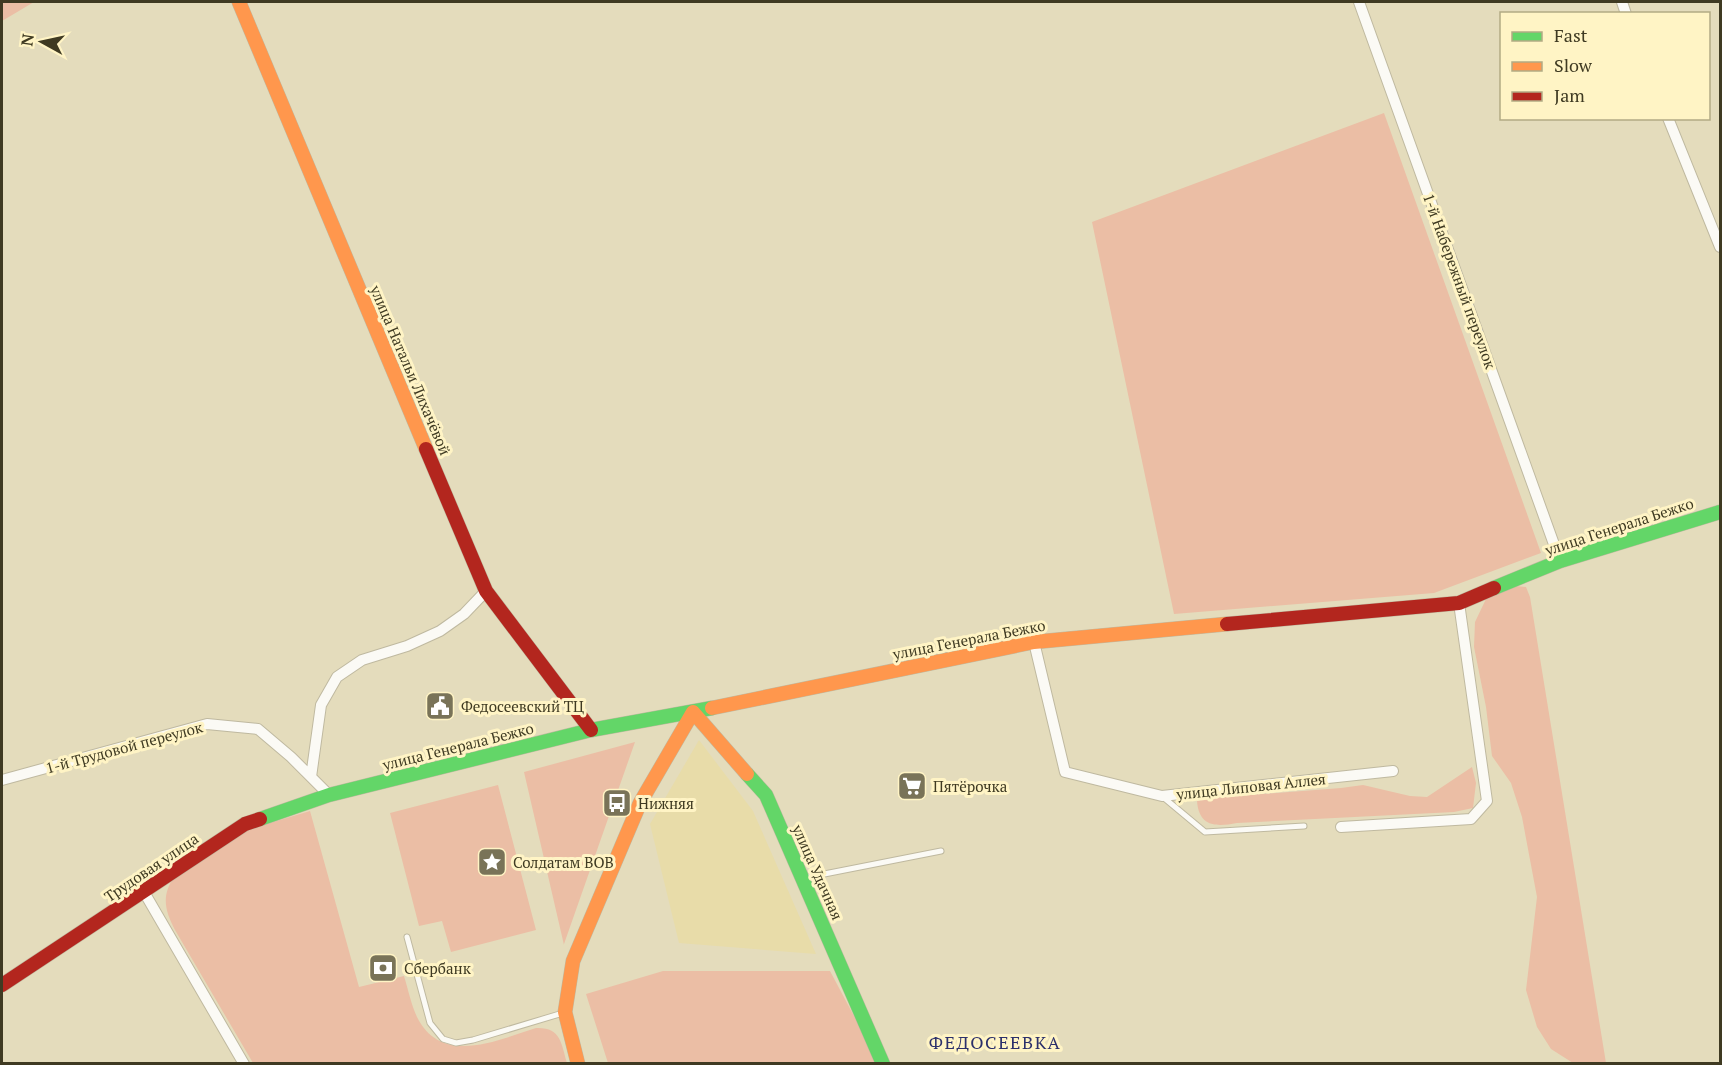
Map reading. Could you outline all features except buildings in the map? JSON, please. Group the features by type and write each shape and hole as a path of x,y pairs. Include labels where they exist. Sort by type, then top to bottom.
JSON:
{"street":[{"name":"улица Натальи Лихачёвой","path":"239,2 486,591 591,730"},
{"name":"1-й Набережный переулок","path":"1359,2 1560,561"},
{"path":"1669,120 1720,247"},
{"name":"улица Генерала Бежко","path":"329,795 591,730 693,712 1034,642 1459,603 1560,561 1720,512"},
{"path":"311,777 321,705 337,677 362,660 407,646 440,631 464,614 486,591"},
{"path":"1341,827 1471,819 1486,801 1459,603"},
{"name":"улица Липовая Аллея","path":"1034,642 1065,772 1162,796 1393,771"},
{"path":"578,1064 565,1012 573,961 635,813 693,712"},
{"name":"улица Удачная","path":"693,712 766,795 883,1064"},
{"name":"1-й Трудовой переулок","path":"2,780 207,724 258,729 329,795"},
{"name":"Трудовая улица","path":"2,985 245,824 329,795"},
{"path":"144,892 244,1064"}],"lane":[{"path":"1162,796 1205,832 1304,826"},
{"path":"802,878 941,851"},
{"path":"407,938 430,1023 443,1039 456,1043 473,1040 565,1012"}],"shaded area":[{"path":"2,2 34,2 2,21"},
{"path":"1384,113 1541,553 1434,593 1174,614 1092,222"},
{"path":"1515,586 1526,587 1530,597 1606,1063 1573,1063 1551,1049 1537,1027 1526,990 1537,897 1522,817 1511,783 1492,756 1486,707 1474,647 1475,622 1486,599"},
{"path":"699,740 753,811 816,954 679,943 650,824"},
{"path":"635,742 564,944 564,945 524,772"},
{"path":"1472,767 1476,783 1473,808 1454,812 1216,825 1205,820 1198,810 1197,801 1212,798 1363,785 1410,796 1427,797"},
{"path":"498,785 536,930 451,952 442,921 419,926 390,813"},
{"path":"310,811 359,987 404,976 417,1017 427,1032 440,1041 469,1046 503,1039 536,1028 544,1028 551,1030 559,1038 567,1063 253,1063 175,930 167,910 167,891 174,877 250,829"},
{"path":"663,971 830,971 879,1063 608,1063 586,994"}],"traffic: fast":[{"path":"1494,588 1560,561 1720,512"},
{"path":"260,819 329,795 591,730 712,708"},
{"path":"747,774 766,795 883,1064"}],"traffic: slow":[{"path":"239,2 426,449"},
{"path":"712,708 1034,642 1227,624"},
{"path":"578,1064 565,1012 573,961 640,803 693,712 747,774"}],"traffic: jam":[{"path":"426,449 486,591 591,730"},
{"path":"1227,624 1459,603 1494,588"},
{"path":"2,985 245,824 260,819"}],"place":[{"name":"Федосеевский ТЦ","path":"440,706"},
{"name":"Пятёрочка","path":"912,786"},
{"name":"Нижняя","path":"617,803"},
{"name":"Солдатам ВОВ","path":"492,862"},
{"name":"Сбербанк","path":"383,968"}],"district":[{"name":"ФЕДОСЕЕВКА","path":"995,1042"}]}
